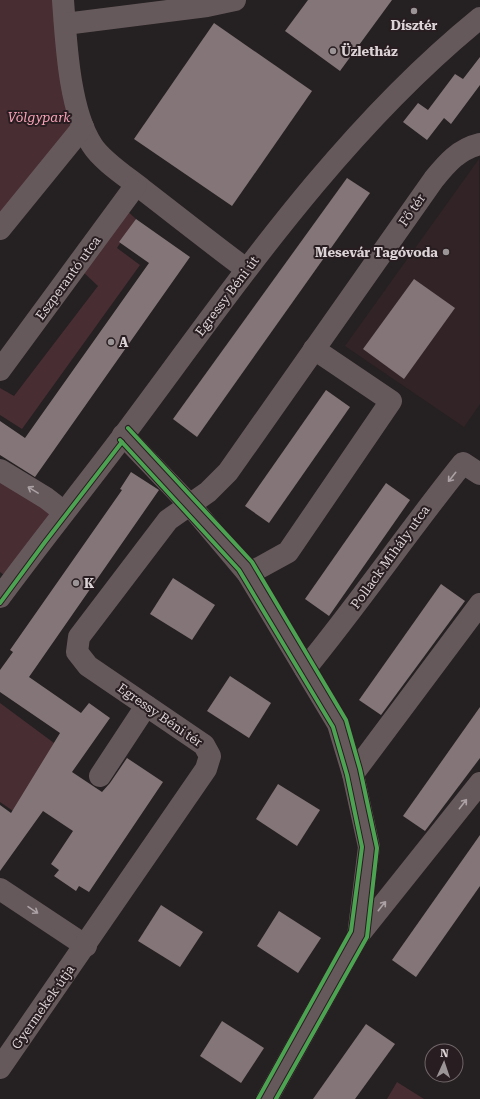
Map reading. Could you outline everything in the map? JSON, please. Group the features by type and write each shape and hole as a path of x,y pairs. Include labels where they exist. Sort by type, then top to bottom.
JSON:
{"street":[{"path":"63,0 74,95 83,127 97,152 136,185 246,269"},
{"path":"65,24 207,6 235,0"},
{"name":"Egressy Béni út","path":"4,583 64,512 246,269 362,129 424,66 480,18"},
{"path":"0,228 83,127"},
{"name":"Fő tér","path":"314,349 434,179 456,155 469,147 480,144"},
{"name":"Eszperantó utca","path":"0,370 136,185"},
{"path":"190,505 208,492 228,472 314,349 391,401 288,552 248,574"},
{"path":"123,435 190,505 248,574 338,724 353,774 368,847 358,936"},
{"name":"Pollack Mihály utca","path":"305,669 336,631 421,514 463,463 480,474"},
{"path":"0,470 46,498 64,512"},
{"name":"Egressy Béni tér","path":"86,946 131,876 206,769 210,756 204,745 88,666 77,652 79,637 168,520 190,505"},
{"path":"353,774 479,609"},
{"path":"100,776 146,706"},
{"path":"267,1099 358,936 480,783"},
{"path":"0,889 86,946"},
{"name":"Gyermekek útja","path":"0,1067 86,946"}],"shaded area":[{"name":"Mesevár Tagóvoda","path":"479,159 480,404 464,427 345,346"}],"green space":[{"name":"Völgypark","path":"0,0 63,0 83,127 0,228"},
{"path":"125,209 136,219 117,248 140,265 22,429 0,415 0,388 14,396 98,286 81,270"},
{"path":"0,471 64,512 12,581 0,572"},
{"path":"0,703 54,743 16,813 0,802"},
{"path":"397,1082 424,1099 387,1099"}],"building":[{"name":"Üzletház","path":"308,0 392,0 340,71 285,31"},
{"path":"214,23 312,91 232,206 134,139"},
{"path":"480,57 480,85 451,124 444,118 427,140 403,122 418,103 428,110 455,74 463,79"},
{"path":"347,178 370,193 197,437 173,419"},
{"name":"A","path":"136,219 190,257 35,477 0,455 0,421 25,438 149,263 119,242"},
{"path":"414,279 455,308 404,379 363,349"},
{"path":"326,390 350,407 269,523 245,506"},
{"path":"131,472 159,490 29,677 81,713 89,703 110,718 72,772 102,792 127,758 163,782 89,892 79,886 76,891 54,876 59,870 51,864 73,831 43,811 0,871 0,805 11,813 60,733 0,692 0,670 13,652 10,650 122,490 120,489"},
{"path":"386,483 410,500 329,616 305,599"},
{"path":"173,578 215,605 192,640 150,614"},
{"path":"441,584 465,601 381,715 359,700"},
{"path":"230,676 271,703 249,738 207,711"},
{"path":"480,707 480,758 425,831 403,816"},
{"path":"278,784 320,810 297,846 256,819"},
{"path":"480,835 480,886 416,977 392,960"},
{"path":"161,905 203,932 180,967 138,941"},
{"path":"279,911 321,938 298,973 257,946"},
{"path":"222,1021 264,1048 241,1083 200,1056"},
{"path":"366,1024 395,1044 355,1099 313,1099"}],"cycle path":[{"path":"128,428 252,562 346,720 360,769 377,848 367,937 276,1099"},
{"path":"120,440 239,570 333,727 347,775 362,847 351,931 258,1099"},
{"path":"0,603 122,442"}],"place":[{"name":"Dísztér","path":"414,11"},
{"name":"Üzletház","path":"333,51"},
{"name":"Mesevár Tagóvoda","path":"446,252"},
{"name":"A","path":"111,342"},
{"name":"K","path":"76,583"}]}
